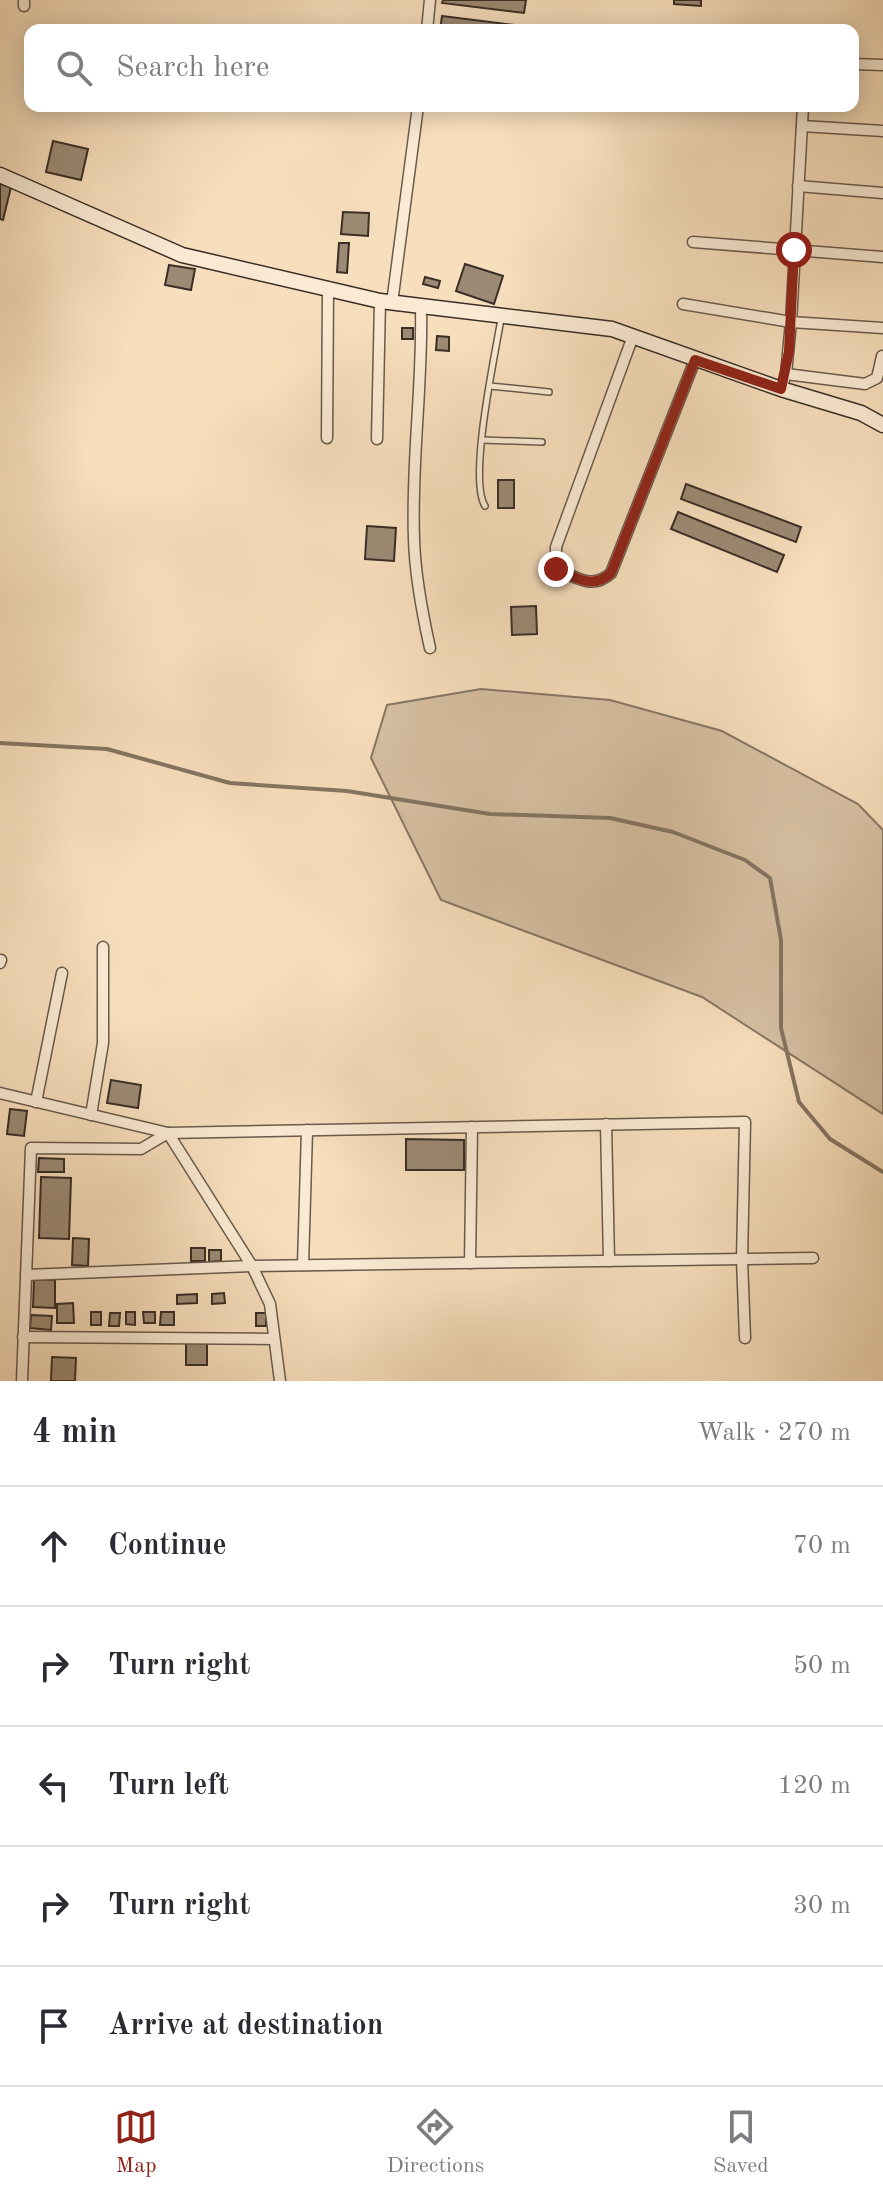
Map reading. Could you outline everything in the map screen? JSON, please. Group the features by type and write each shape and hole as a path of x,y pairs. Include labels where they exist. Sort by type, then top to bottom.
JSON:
{"street":[{"path":"428,24 430,0"},
{"path":"859,64 883,65"},
{"path":"377,439 386,302 417,112"},
{"path":"781,389 786,374 791,322 803,112"},
{"path":"802,126 883,131"},
{"path":"0,175 182,255 386,302 612,329 695,360 861,413 883,425"},
{"path":"798,186 883,193"},
{"path":"693,242 883,257"},
{"path":"327,438 328,289"},
{"path":"683,304 791,322 883,328"},
{"path":"421,307 423,367 414,538 420,603 430,648"},
{"path":"633,336 556,547 556,569 588,583 602,582 611,573 695,360"},
{"path":"786,374 865,384 877,378 882,356"},
{"path":"91,1115 103,1043 103,947"},
{"path":"36,1102 62,973"},
{"path":"0,1093 168,1133 745,1122 742,1259 745,1338"},
{"path":"606,1124 609,1261"},
{"path":"470,1263 472,1127"},
{"path":"303,1265 307,1130"},
{"path":"168,1133 252,1266 270,1304 280,1381"},
{"path":"22,1381 31,1148 141,1149 168,1133"},
{"path":"26,1275 252,1266 813,1258"},
{"path":"23,1337 274,1339"}],"lane":[{"path":"485,506 479,488 482,440 501,318"},
{"path":"490,386 549,392"},
{"path":"482,440 542,442"}],"shaded area":[{"path":"481,689 610,700 722,731 858,804 883,830 883,1114 702,997 441,900 371,758 387,705"}],"building":[{"path":"443,0 526,0 524,13 442,3"},
{"path":"674,0 701,0 701,6 674,4"},
{"path":"442,16 507,24 441,24"},
{"path":"53,141 88,149 81,180 46,172"},
{"path":"0,184 11,187 3,220 0,219"},
{"path":"343,212 369,213 368,236 341,234"},
{"path":"339,243 349,243 347,273 337,272"},
{"path":"465,264 503,276 494,304 456,291"},
{"path":"169,265 195,269 191,290 165,285"},
{"path":"425,277 440,281 438,288 423,284"},
{"path":"402,328 413,328 413,339 402,339"},
{"path":"437,336 449,337 449,351 436,350"},
{"path":"498,480 514,480 514,508 498,508"},
{"path":"686,484 801,527 796,542 681,499"},
{"path":"678,512 784,555 777,572 671,529"},
{"path":"367,526 396,528 394,561 365,559"},
{"path":"536,606 537,634 512,635 511,607"},
{"path":"111,1080 141,1085 138,1108 107,1103"},
{"path":"10,1109 27,1111 24,1136 7,1134"},
{"path":"406,1139 464,1140 464,1170 406,1170"},
{"path":"39,1158 64,1159 64,1172 38,1172"},
{"path":"41,1177 71,1178 69,1239 39,1238"},
{"path":"73,1238 89,1239 88,1266 72,1265"},
{"path":"191,1248 205,1248 205,1261 191,1261"},
{"path":"209,1250 221,1250 221,1261 209,1262"},
{"path":"34,1279 55,1280 55,1308 33,1307"},
{"path":"224,1293 225,1303 212,1304 212,1294"},
{"path":"197,1294 197,1303 177,1304 177,1295"},
{"path":"73,1303 74,1323 57,1323 57,1304"},
{"path":"91,1312 101,1312 101,1325 91,1325"},
{"path":"126,1312 135,1312 135,1325 126,1324"},
{"path":"143,1312 155,1312 155,1323 144,1323"},
{"path":"161,1312 174,1312 174,1325 160,1325"},
{"path":"110,1313 120,1313 119,1326 109,1326"},
{"path":"256,1313 266,1313 266,1326 256,1326"},
{"path":"31,1315 52,1316 51,1330 30,1328"},
{"path":"186,1341 207,1342 207,1365 186,1365"},
{"path":"52,1357 76,1358 75,1381 51,1381"}],"waterway":[{"path":"0,743 107,749 230,783 347,791 490,814 610,818 673,832 745,860 770,878 781,940 781,1028 799,1102 830,1139 883,1172"}],"route":[{"path":"556,569 588,583 602,582 611,573 695,360 781,389 789,351 794,250"}]}
